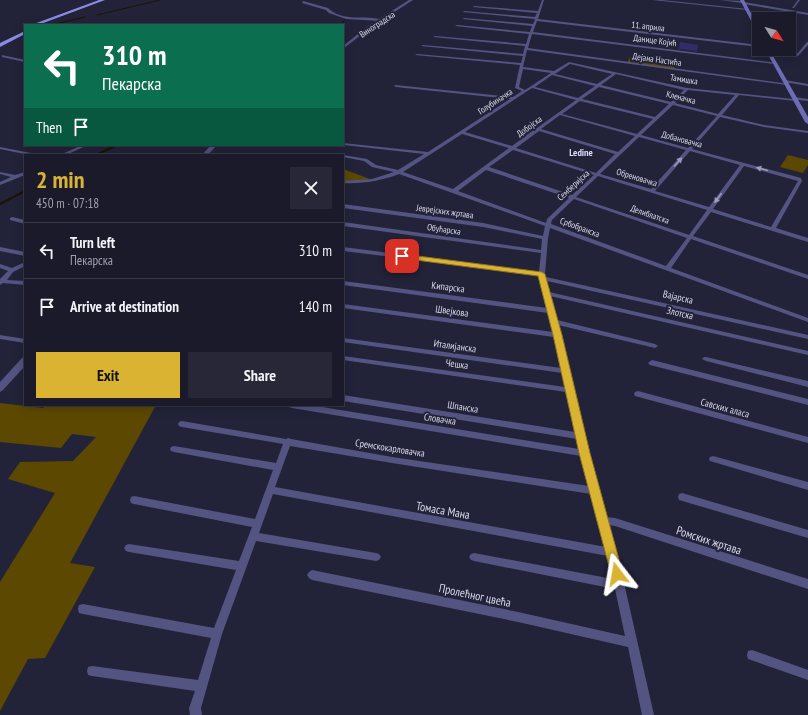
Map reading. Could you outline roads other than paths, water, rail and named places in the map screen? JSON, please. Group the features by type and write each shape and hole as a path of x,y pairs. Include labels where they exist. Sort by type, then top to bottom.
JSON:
{"highway":[{"path":"36,24 103,0"},
{"path":"44,24 111,0"},
{"path":"0,40 24,28"},
{"path":"0,45 24,33"}],"main road":[{"path":"744,2 752,19"},
{"path":"771,56 796,99 806,113 808,122"}],"street":[{"name":"Виноградска","path":"344,47 362,32 411,0"},
{"path":"525,91 517,86 526,49 543,0"},
{"path":"653,0 747,9"},
{"path":"721,0 744,2 808,14"},
{"path":"744,2 750,0"},
{"path":"793,7 799,0"},
{"path":"303,2 326,9 346,18 381,20"},
{"path":"487,4 541,8"},
{"path":"474,7 539,12"},
{"name":"11. априла","path":"464,12 537,19 752,45"},
{"path":"464,19 535,25"},
{"name":"Данице Којић","path":"457,26 532,33 775,63"},
{"path":"435,37 528,45"},
{"path":"796,55 798,55 808,43"},
{"path":"423,46 525,55"},
{"name":"Дејана Настића","path":"526,49 808,85"},
{"name":"Кленачка","path":"417,55 522,66 720,115 781,129 808,132"},
{"path":"3,56 24,61"},
{"name":"Голубиначка","path":"400,172 568,63 571,63"},
{"name":"Тамишка","path":"571,63 687,90 808,100"},
{"name":"Добојска","path":"454,191 614,73"},
{"path":"396,86 514,98"},
{"path":"531,87 656,119"},
{"name":"Семберијска","path":"547,225 549,220 572,197 687,90"},
{"path":"418,93 507,103"},
{"path":"652,191 738,94"},
{"name":"Добановачка","path":"559,114 800,180 773,229"},
{"path":"537,129 619,154"},
{"name":"Обреновачка","path":"461,132 808,240"},
{"path":"344,144 428,153"},
{"path":"64,154 84,146"},
{"path":"206,154 213,146"},
{"path":"0,148 31,154"},
{"name":"Србобранска","path":"344,156 362,159 374,166 400,172 454,191 808,320"},
{"path":"667,269 743,164"},
{"name":"Делиблатска","path":"486,168 808,277"},
{"path":"344,182 363,182 400,172"},
{"path":"0,173 16,177"},
{"path":"0,184 24,173"},
{"name":"Јеврејских жртава","path":"344,206 483,225 545,238"},
{"path":"12,219 24,222"},
{"name":"Обућарска","path":"344,224 544,252"},
{"path":"547,225 542,276 584,453 612,552 648,715"},
{"path":"0,249 24,254"},
{"name":"Вајарска","path":"344,249 542,276 808,337"},
{"path":"1,282 11,271 24,264"},
{"path":"0,266 10,269 11,271"},
{"path":"1,282 24,283"},
{"name":"Кипарска","path":"344,283 551,311"},
{"name":"Злотска","path":"547,293 808,353"},
{"name":"Швејкова","path":"344,306 557,335"},
{"path":"554,322 655,346"},
{"path":"0,337 24,341"},
{"name":"Италијанска","path":"344,340 565,371"},
{"name":"Чешка","path":"344,358 569,390"},
{"path":"706,358 808,384"},
{"path":"0,388 24,361"},
{"path":"652,363 808,402"},
{"name":"Савских аласа","path":"638,394 808,440"},
{"name":"Шпанска","path":"344,398 580,436"},
{"name":"Словачка","path":"298,406 584,453"},
{"name":"Сремскокарловачка","path":"182,424 392,460 595,491"},
{"path":"195,712 201,686 217,634 288,441"},
{"path":"174,449 279,467"},
{"path":"713,459 808,486"},
{"name":"Томаса Мана","path":"271,490 612,552"},
{"path":"682,497 808,534"},
{"path":"134,500 258,524"},
{"name":"Ромских жртава","path":"603,520 615,522 808,584"},
{"path":"253,536 376,557"},
{"path":"129,548 242,566"},
{"path":"474,557 619,585"},
{"name":"Пролећног цвећа","path":"312,575 632,642"},
{"path":"83,609 217,634"},
{"path":"752,655 808,675"},
{"path":"92,671 201,686"}],"waterway":[{"path":"97,15 160,0"},
{"path":"55,24 85,17"},
{"path":"341,24 345,20"},
{"path":"98,154 115,146"},
{"path":"0,204 24,192"}],"district":[{"name":"Ledine","path":"581,152"}]}
